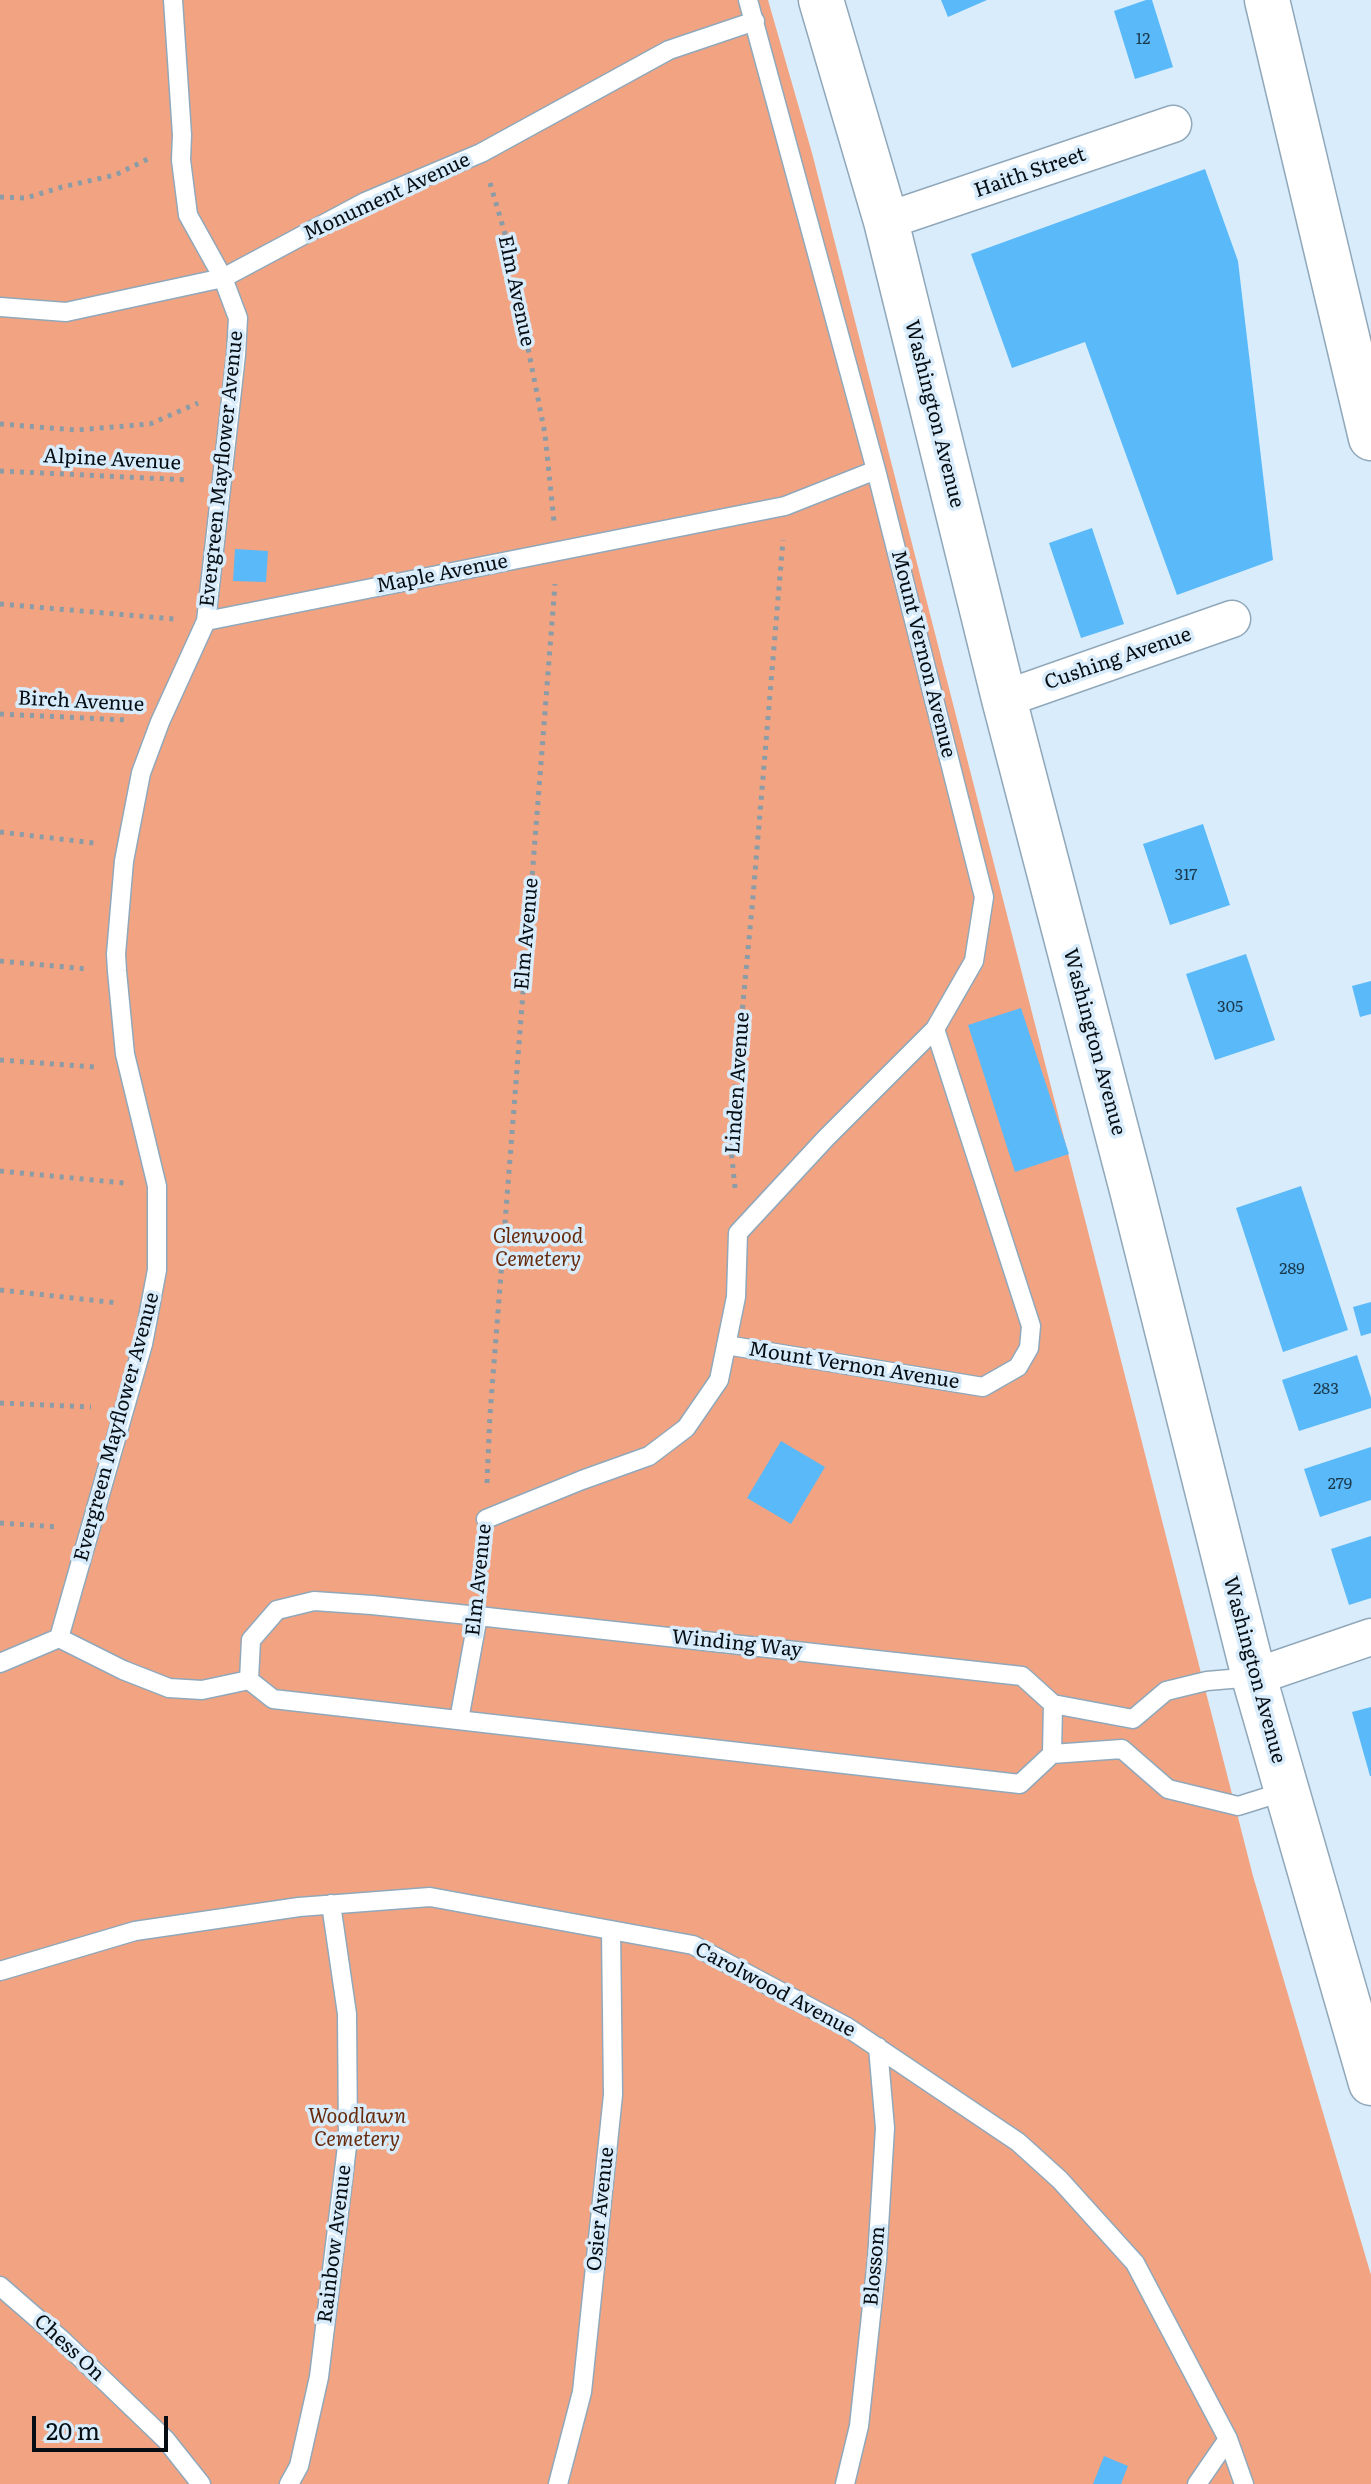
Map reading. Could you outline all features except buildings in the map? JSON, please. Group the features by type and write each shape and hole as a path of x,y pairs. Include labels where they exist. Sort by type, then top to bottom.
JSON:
{"main road":[{"name":"Washington Avenue","path":"821,0 886,221 1004,699 1136,1205 1254,1677 1371,2083"},
{"path":"1267,0 1371,438"}],"street":[{"name":"Haith Street","path":"886,221 1173,124"},
{"name":"Cushing Avenue","path":"1004,699 1232,619"},
{"path":"1254,1677 1371,1637"}],"lane":[{"name":"Evergreen Mayflower Avenue","path":"59,1638 143,1344 157,1270 157,1186 125,1054 116,954 126,846 141,773 160,722 206,621 238,318 223,278 188,215 181,160 173,0"},
{"name":"Mount Vernon Avenue","path":"738,1233 826,1138 935,1029 974,961 984,897 876,470 748,0"},
{"name":"Monument Avenue","path":"0,307 66,312 223,278 365,202 481,153 669,50 755,21"},
{"name":"Maple Avenue","path":"206,621 785,506 876,470"},
{"name":"Mount Vernon Avenue","path":"726,1345 983,1387 1018,1367 1029,1348 1031,1326 935,1029"},
{"path":"486,1519 649,1456 686,1428 719,1380 736,1297 738,1233"},
{"name":"Winding Way","path":"249,1680 251,1640 277,1610 314,1601 1022,1676 1053,1704"},
{"name":"Elm Avenue","path":"459,1720 478,1616"},
{"path":"0,1663 59,1638 123,1670 169,1688 202,1690 249,1680 273,1699 1020,1784 1052,1754 1122,1749 1168,1789 1238,1806 1286,1791"},
{"path":"1052,1754 1053,1704 1133,1719 1166,1691 1207,1681 1254,1677"},
{"name":"Carolwood Avenue","path":"0,1971 135,1931 331,1904 430,1897 693,1945 847,2027 1018,2142 1060,2180 1135,2263 1228,2439 1244,2484"},
{"name":"Rainbow Avenue","path":"289,2484 299,2466 319,2377 348,2138 347,2014 331,1904"},
{"name":"Osier Avenue","path":"558,2484 582,2392 611,2110 611,1930"},
{"name":"Blossom","path":"845,2484 859,2426 877,2260 885,2128 878,2047"},
{"name":"Chess On","path":"0,2286 62,2340 166,2440 201,2484"},
{"path":"1197,2484 1228,2439"}],"path":[{"path":"0,197 26,198 115,175 162,152 182,135"},
{"name":"Elm Avenue","path":"478,1616 490,1414 557,551 545,434 506,237 481,153"},
{"path":"0,424 76,430 150,424 233,388"},
{"name":"Alpine Avenue","path":"0,471 222,480"},
{"name":"Linden Avenue","path":"738,1233 730,1139 754,892 785,506"},
{"path":"0,604 206,621"},
{"name":"Birch Avenue","path":"0,714 160,722"},
{"path":"0,832 126,846"},
{"path":"0,961 117,971"},
{"path":"0,1060 129,1069"},
{"path":"0,1171 157,1186"},
{"path":"0,1290 150,1306"},
{"path":"0,1403 123,1411"},
{"path":"0,1523 91,1530"}],"green space":[{"name":"Glenwood Cemetery","path":"0,0 768,0 812,153 1253,1876 1371,2275 1371,2484 0,2484"}],"park label":[{"name":"Woodlawn Cemetery","path":"357,2128"}]}
